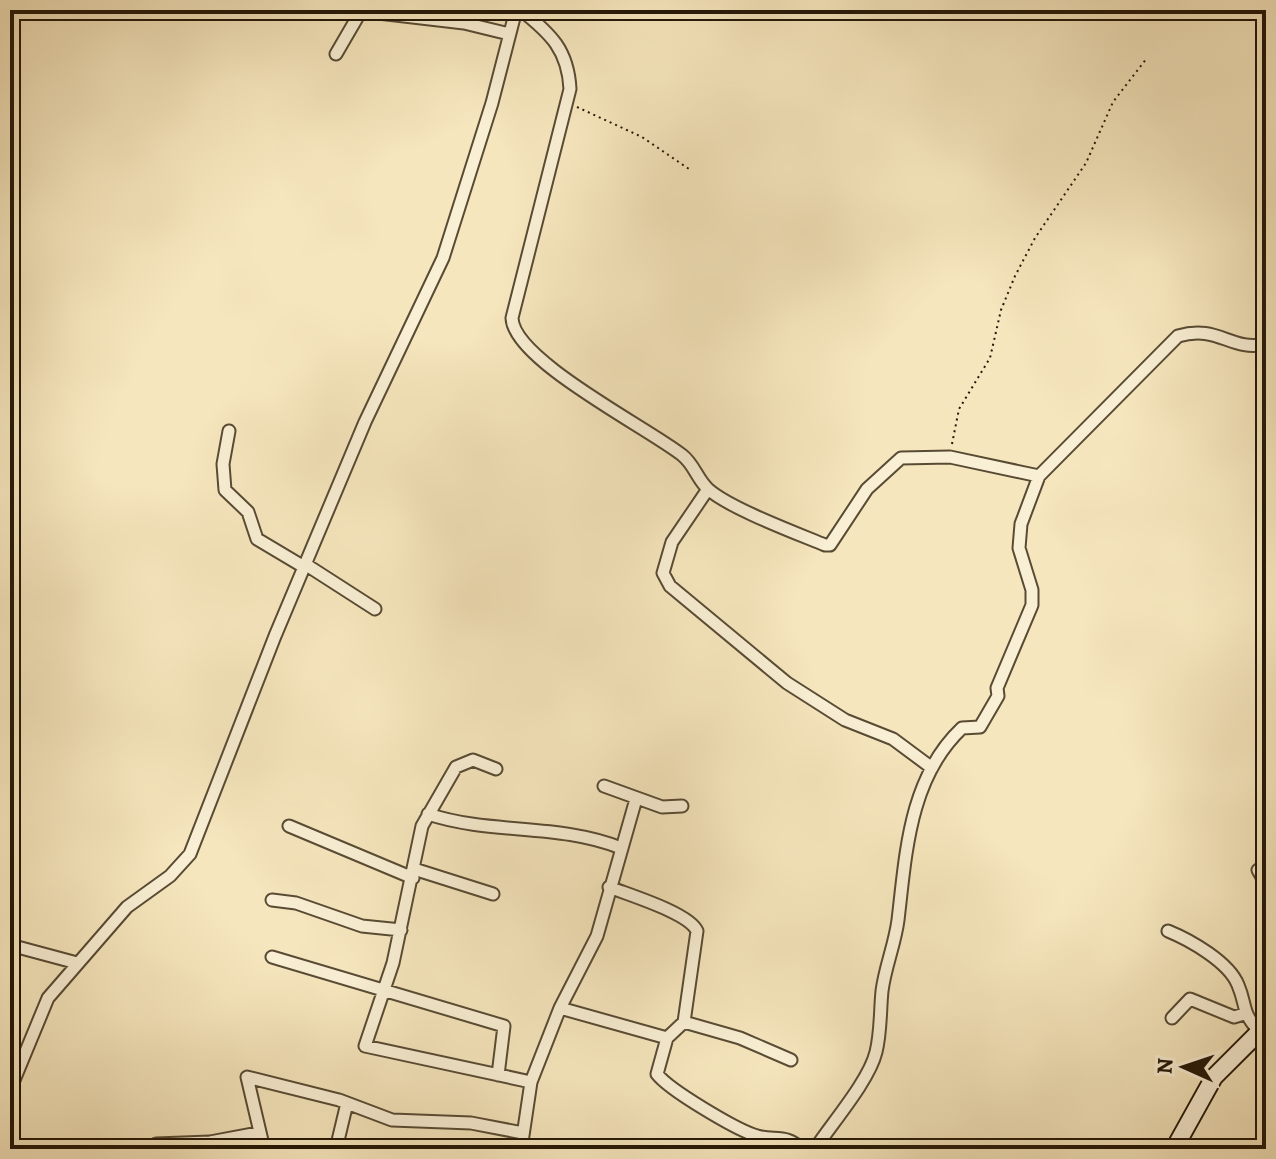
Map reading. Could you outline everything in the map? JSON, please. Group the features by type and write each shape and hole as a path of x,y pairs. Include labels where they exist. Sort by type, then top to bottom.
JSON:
{"main road":[{"path":"1174,1149 1214,1077 1262,1028"}],"street":[{"path":"10,1090 39,1014 77,963 127,907 170,876 190,854 304,566 365,422 443,258 518,10 555,43 569,64 568,103 512,324 524,342 555,371 678,452 690,462 708,489 825,545 830,545 867,489 901,458 920,455 950,457 1039,476"},
{"path":"336,54 361,11 464,23 509,34"},
{"path":"815,1149 876,1052 914,808 932,768 962,728 980,727 989,716 1001,678 1028,619 1032,590 1019,548 1021,524 1039,476 1178,336 1197,331 1211,332 1241,346 1266,344"},
{"path":"229,431 223,464 225,490 248,512 257,539 375,609"},
{"path":"708,489 672,542 663,573 670,586 787,683 845,720 893,739 932,768"},
{"path":"496,769 473,760 456,767 422,826 401,930 365,1046 531,1082"},
{"path":"604,786 662,807 682,806"},
{"path":"521,1149 531,1082 560,1008 587,960 636,799"},
{"path":"428,814 459,824 596,838 621,848"},
{"path":"289,826 413,874 493,894"},
{"path":"1258,870 1266,884"},
{"path":"609,887 694,923 697,931 684,1022 667,1038 657,1074 664,1083 750,1134 786,1138 801,1149"},
{"path":"272,900 296,903 362,926 401,930"},
{"path":"1168,931 1183,937 1228,971 1238,984 1244,1014 1262,1028"},
{"path":"10,945 77,963"},
{"path":"272,957 291,960 384,992 504,1026 498,1075"},
{"path":"1172,1018 1190,999 1234,1017 1244,1014"},
{"path":"560,1008 667,1038"},
{"path":"684,1022 740,1038 791,1060"},
{"path":"264,1149 247,1077 347,1103 392,1120 471,1123 523,1133"},
{"path":"336,1149 347,1103"},
{"path":"156,1144 210,1142 258,1133"}],"path":[{"path":"950,457 959,409 990,358 1001,310 1015,276 1035,238 1086,163 1113,102 1147,58"},
{"path":"568,103 642,137 689,169"}]}
